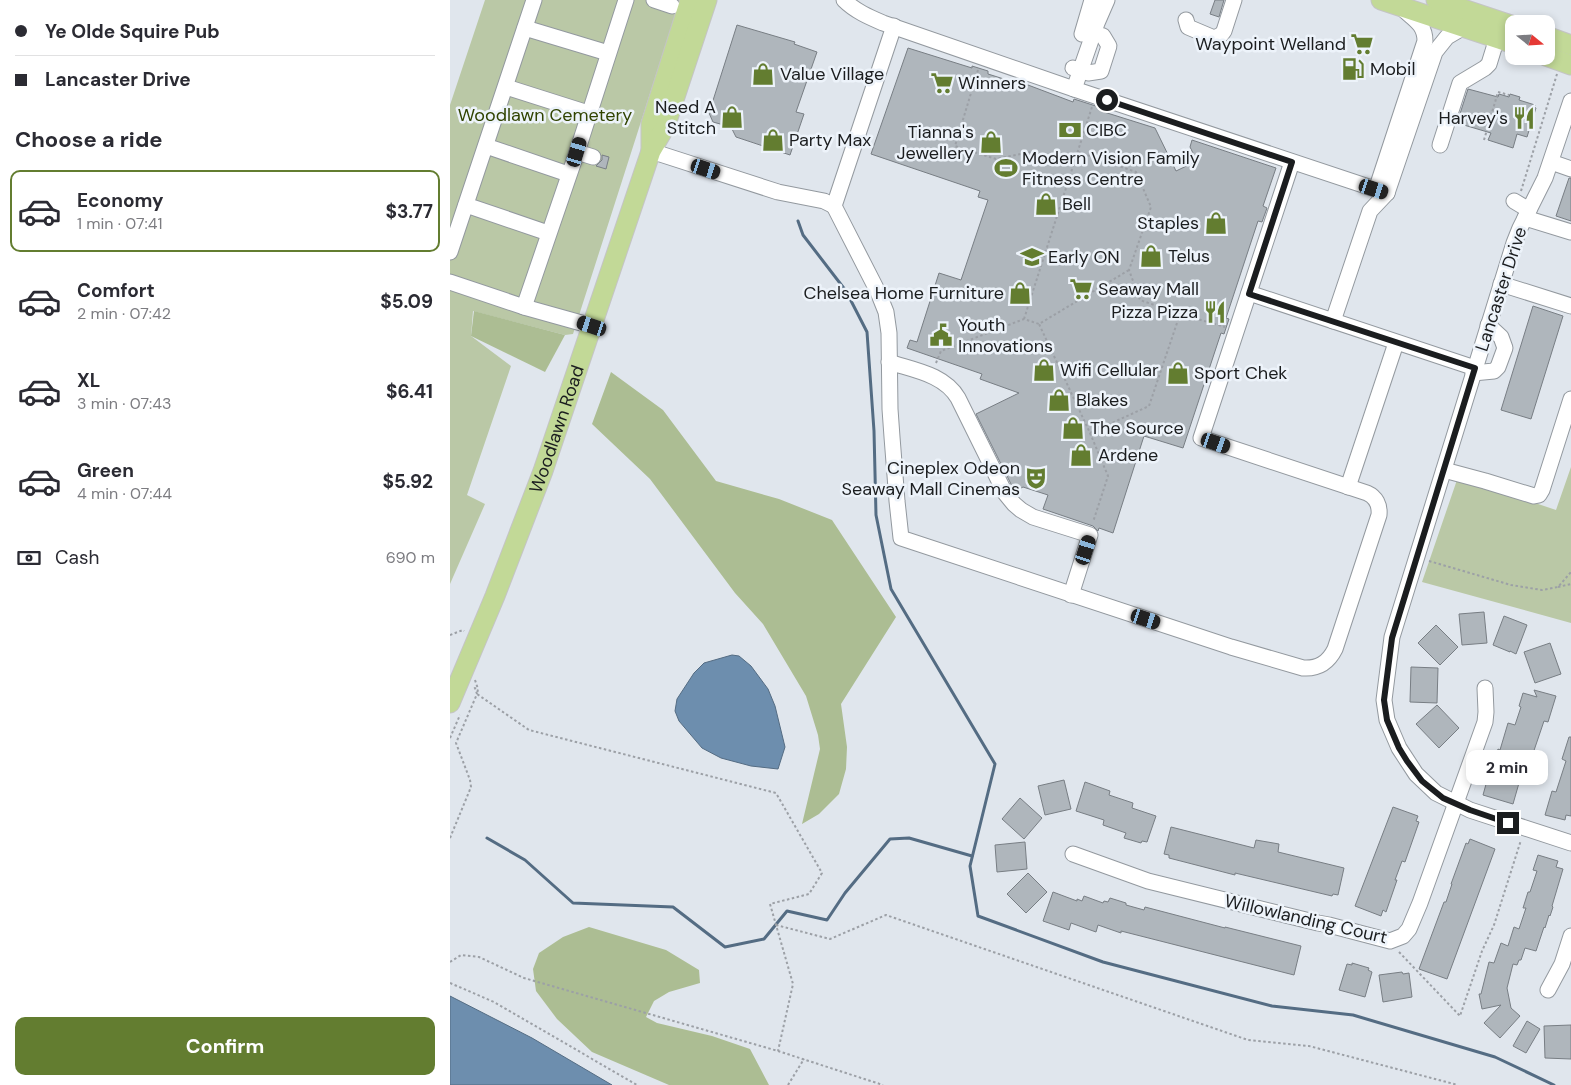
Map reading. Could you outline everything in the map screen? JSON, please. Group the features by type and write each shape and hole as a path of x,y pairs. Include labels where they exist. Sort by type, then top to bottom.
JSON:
{"main road":[{"name":"Woodlawn Road","path":"651,151 651,124 690,0"},
{"name":"Woodlawn Road","path":"456,707 470,657 543,471 651,151 665,127 707,0"},
{"path":"1443,2 1505,23"},
{"path":"1390,3 1505,41"},
{"path":"1555,39 1571,45"},
{"path":"1555,59 1571,65"}],"street":[{"path":"450,252 534,0"},
{"path":"524,307 626,0"},
{"path":"654,0 672,6"},
{"path":"844,0 852,8 869,18 1388,194"},
{"path":"1070,87 1092,0"},
{"path":"1076,69 1107,0"},
{"path":"1186,20 1188,27 1214,38 1221,35 1224,30 1234,0"},
{"path":"1388,194 1378,184 1425,39 1424,31 1420,24 1390,3"},
{"path":"894,26 831,204 872,280 886,312 889,333 890,409 901,538 1231,648 1303,668 1317,667 1327,661 1334,649 1380,514 1378,504 1373,497 1348,487 1201,438 1292,162"},
{"path":"1333,321 1370,211 1388,194 1435,52 1446,38 1464,27"},
{"path":"525,28 608,53"},
{"path":"1440,144 1460,83 1485,68 1505,42"},
{"path":"506,86 588,113"},
{"name":"Lancaster Drive","path":"1571,101 1545,178 1514,243 1488,325 1392,638 1384,700 1387,720 1399,748 1407,761 1429,787 1443,798 1470,810 1571,843"},
{"path":"486,146 568,174"},
{"path":"651,151 778,192 831,204"},
{"path":"577,152 593,157"},
{"path":"1551,162 1571,169"},
{"path":"1514,201 1527,214 1571,232"},
{"path":"466,205 548,233"},
{"path":"450,282 524,307 592,326"},
{"path":"1501,284 1571,306"},
{"path":"1249,294 1333,321 1474,371 1494,371 1498,367 1505,348 1501,337 1488,325"},
{"path":"1348,487 1396,343"},
{"path":"889,362 944,382 956,395 1002,487 1014,504 1034,517 1090,535 1071,595"},
{"path":"1444,470 1534,496 1539,495 1571,399"},
{"name":"Willowlanding Court","path":"1073,854 1154,883 1318,924 1329,925 1390,941 1403,936 1409,929 1423,894 1485,722 1485,688"},
{"path":"1548,990 1562,964 1571,936"}],"path":[{"path":"983,57 955,146 996,160 1031,152 1074,166"},
{"path":"1484,140 1498,92 1509,95"},
{"path":"1024,319 1095,96"},
{"path":"1078,152 1136,172 1151,206 1129,270 1140,300 1236,331"},
{"path":"1039,324 1129,270"},
{"path":"1090,433 1149,406 1180,314"},
{"path":"931,376 941,351 1024,319 1039,324 1108,476 1090,535"},
{"path":"1417,557 1511,585 1542,590 1571,584"},
{"path":"1558,588 1571,572"},
{"path":"450,635 463,630 466,635"},
{"path":"450,838 471,787 456,743 478,689 470,657"},
{"path":"470,693 475,688 477,694 529,730 776,793 822,873 809,894 770,904 793,984 778,1050"},
{"path":"450,738 456,707"},
{"path":"1390,941 1460,1016 1482,950 1494,924 1524,828"},
{"path":"776,925 830,939 886,915 1248,1040 1309,1046 1458,1085"},
{"path":"450,962 461,955 479,957 524,978 778,1050 882,1085"},
{"path":"450,983 494,1002 637,1085"},
{"path":"788,1085 804,1059"}],"green space":[{"name":"Woodlawn Cemetery","path":"485,0 680,0 573,334 565,335 473,311 471,336 511,366 467,495 485,504 450,584 450,105"},
{"path":"474,311 565,335 545,372 471,336"},
{"path":"611,372 663,410 716,481 779,499 832,520 896,617 841,704 847,747 846,769 839,794 819,814 802,824 820,749 818,735 806,696 763,624 735,593 650,479 592,424"},
{"path":"1571,467 1571,623 1422,582 1458,477 1556,510"},
{"path":"589,927 666,950 699,970 700,983 669,992 654,1001 646,1017 657,1023 712,1036 750,1049 769,1085 669,1085 592,1052 557,1019 536,991 533,969 539,953 563,937"}],"water":[{"path":"732,655 739,656 751,666 768,689 775,706 785,747 778,769 751,766 721,758 702,748 679,721 675,711 677,699 694,673 704,663"},
{"path":"450,996 532,1038 612,1085 450,1085"}],"building":[{"path":"1215,0 1224,0 1219,17 1210,14"},
{"path":"737,25 795,42 794,44 817,52 796,112 804,114 790,155 736,137 731,127 713,122 709,113"},
{"name":"Seaway Mall","path":"908,48 972,68 972,66 988,71 988,74 1028,85 1073,102 1074,99 1105,109 1104,112 1155,128 1176,171 1197,161 1190,147 1192,140 1276,168 1263,206 1267,208 1262,222 1258,221 1226,318 1229,319 1224,334 1221,333 1183,448 1144,436 1113,533 1099,528 1098,531 1093,526 1043,509 1048,495 1023,487 1016,491 1013,488 976,414 1019,393 980,379 982,374 907,348 910,340 917,342 939,273 961,280 988,200 978,197 980,191 871,154"},
{"path":"1468,89 1498,97 1499,94 1509,97 1510,94 1520,97 1519,100 1535,105 1534,107 1536,108 1527,137 1517,134 1513,148 1488,140 1491,133 1457,123"},
{"path":"602,155 609,157 606,169 596,166 602,160"},
{"path":"1569,178 1571,178 1571,221 1556,216"},
{"path":"1533,306 1563,316 1531,419 1501,410"},
{"path":"1484,612 1487,643 1462,645 1459,614"},
{"path":"1504,616 1527,625 1516,654 1493,645"},
{"path":"1436,625 1458,647 1440,665 1418,643"},
{"path":"1550,643 1561,674 1535,683 1524,652"},
{"path":"1411,667 1438,668 1437,703 1410,702"},
{"path":"1534,690 1556,696 1548,722 1544,721 1525,777 1521,776 1513,804 1483,795 1508,723 1515,725 1523,693 1537,697"},
{"path":"1437,705 1459,728 1439,748 1416,724"},
{"path":"1569,737 1571,737 1571,816 1566,815 1565,820 1545,815 1552,791 1556,792 1566,761 1562,759"},
{"path":"1064,780 1071,809 1045,815 1038,786"},
{"path":"1085,782 1110,791 1109,795 1133,803 1132,808 1156,816 1147,842 1142,841 1141,843 1124,838 1126,833 1103,825 1104,820 1076,811"},
{"path":"1020,798 1042,818 1024,839 1002,819"},
{"path":"1393,807 1418,816 1416,821 1419,822 1405,862 1402,861 1395,880 1397,880 1386,912 1383,910 1381,916 1355,906"},
{"path":"1171,827 1254,848 1256,840 1279,844 1278,852 1344,868 1338,895 1333,894 1332,896 1235,873 1235,875 1169,858 1169,855 1164,854"},
{"path":"1470,839 1495,849 1447,979 1419,969 1444,902 1446,902 1466,843 1468,844"},
{"path":"1025,842 1027,869 997,872 995,845"},
{"path":"1538,855 1558,861 1556,867 1563,869 1553,907 1536,951 1525,948 1521,960 1519,960 1517,965 1513,964 1507,988 1511,1008 1520,1016 1500,1038 1484,1023 1501,1005 1482,1009 1479,994 1481,994 1489,962 1494,963 1501,943 1508,946 1514,927 1519,929 1526,908 1523,908 1537,871 1533,870"},
{"path":"1028,873 1047,892 1026,913 1007,894"},
{"path":"1053,892 1077,901 1077,899 1082,901 1084,896 1103,903 1104,901 1108,902 1110,898 1144,910 1145,907 1301,946 1294,975 1121,931 1121,933 1098,925 1096,932 1071,923 1069,930 1043,921"},
{"path":"1352,963 1369,968 1368,970 1372,972 1365,997 1339,990 1347,964 1352,965"},
{"path":"1402,972 1403,974 1409,973 1412,997 1383,1002 1379,975"},
{"path":"1527,1021 1540,1029 1526,1053 1513,1046"},
{"path":"1571,1025 1571,1059 1545,1058 1544,1026"}],"waterway":[{"path":"798,221 803,235 846,291 867,332 874,431 876,515 891,589 995,764 970,866 978,916 1103,962 1272,1006 1353,1015 1495,1057 1554,1085"},
{"path":"487,838 525,860 573,903 673,907 725,947 764,939 787,911 827,920 845,893 890,839 909,838 972,856"}],"place":[{"name":"Waypoint Welland","path":"1362,44"},
{"name":"Mobil","path":"1353,69"},
{"name":"Value Village","path":"763,74"},
{"name":"Winners","path":"942,83"},
{"name":"Need A Stitch","path":"732,117"},
{"name":"Harvey's","path":"1524,118"},
{"name":"CIBC","path":"1070,130"},
{"name":"Party Max","path":"773,140"},
{"name":"Tianna's Jewellery","path":"991,142"},
{"name":"Modern Vision Family Fitness Centre","path":"1006,168"},
{"name":"Bell","path":"1046,204"},
{"name":"Staples","path":"1216,223"},
{"name":"Telus","path":"1151,256"},
{"name":"Early ON","path":"1032,257"},
{"name":"Seaway Mall","path":"1081,289"},
{"name":"Chelsea Home Furniture","path":"1020,293"},
{"name":"Pizza Pizza","path":"1215,312"},
{"name":"Youth Innovations","path":"941,335"},
{"name":"Wifi Cellular","path":"1044,370"},
{"name":"Sport Chek","path":"1178,373"},
{"name":"Blakes","path":"1059,400"},
{"name":"The Source","path":"1073,428"},
{"name":"Ardene","path":"1081,455"},
{"name":"Cineplex Odeon Seaway Mall Cinemas","path":"1036,478"}],"route":[{"path":"1107,100 1292,162 1249,294 1475,368 1392,638 1384,700 1387,720 1399,748 1422,781 1443,798 1470,810 1508,823"}]}
